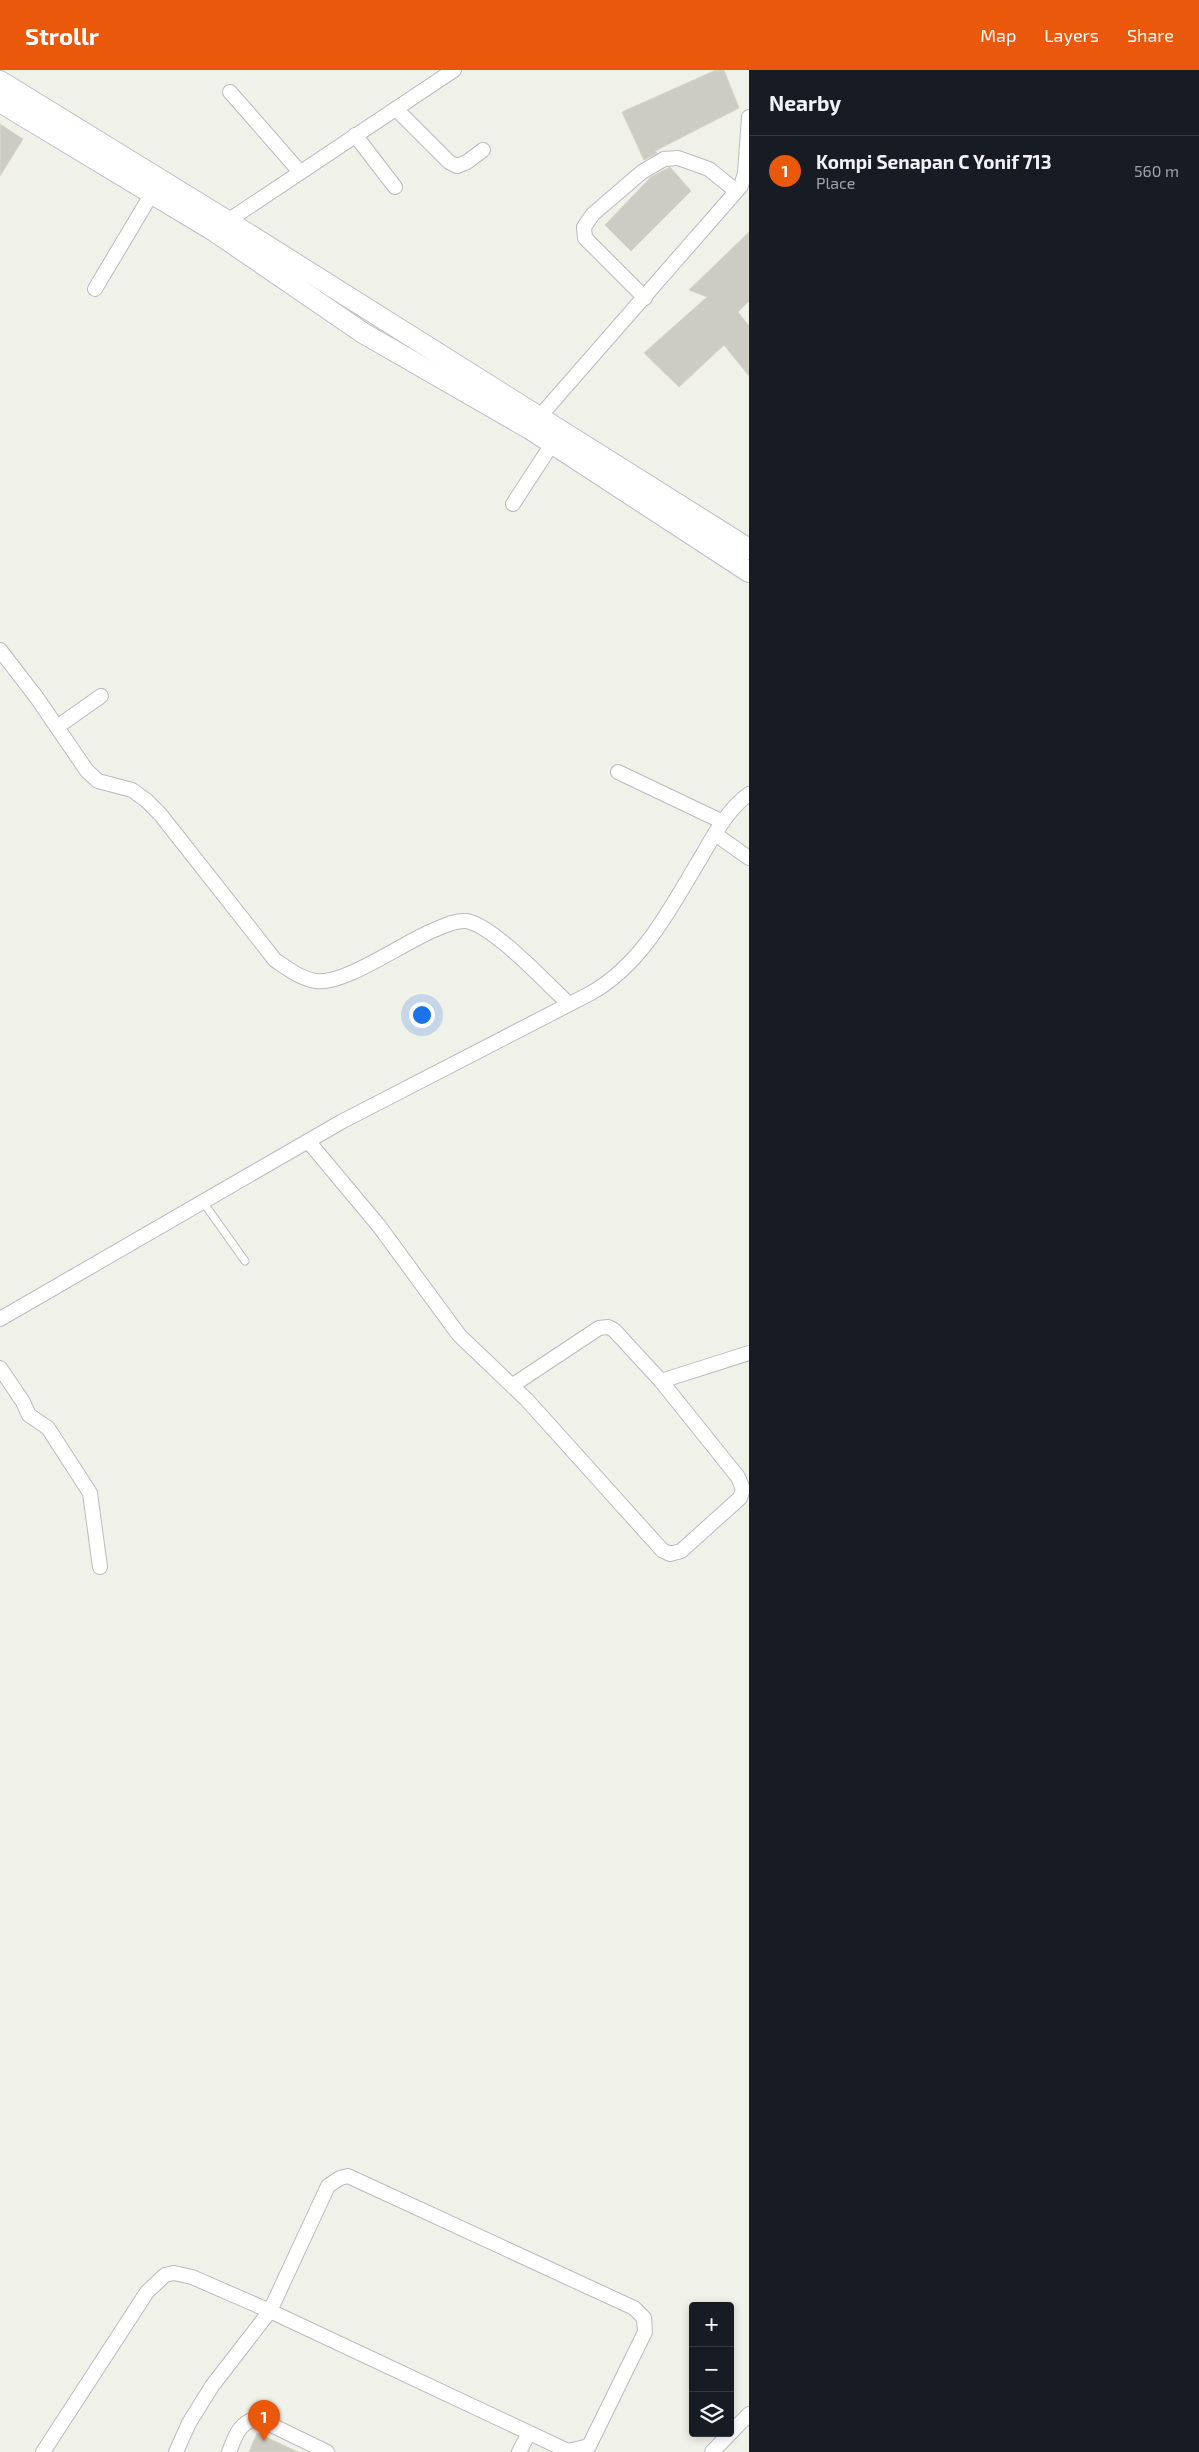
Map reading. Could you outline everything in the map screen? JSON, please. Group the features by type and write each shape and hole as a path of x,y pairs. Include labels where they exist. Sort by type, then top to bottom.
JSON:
{"main road":[{"path":"3,93 151,194 220,226"},
{"path":"3,93 220,226 534,423 749,549"},
{"path":"534,423 552,444 749,572"}],"street":[{"path":"220,226 454,70"},
{"path":"230,92 300,172"},
{"path":"396,109 449,162 457,166 467,162 483,150"},
{"path":"534,423 742,189 749,117"},
{"path":"355,135 395,187"},
{"path":"645,298 585,238 584,227 594,214 642,172 664,158 678,158 710,169 742,189"},
{"path":"95,289 151,194"},
{"path":"513,504 552,444"},
{"path":"0,650 87,771 98,781 132,790 153,807 275,960 288,969 313,981 322,982 339,978 427,933 454,922 466,921 495,936 569,1004"},
{"path":"57,727 101,696"},
{"path":"618,772 719,828 749,858"},
{"path":"0,1319 341,1122 605,985 632,962 670,909 719,828 740,800 749,794"},
{"path":"308,1141 379,1226 447,1320 513,1386 662,1550 670,1554 681,1551 740,1498 743,1489 738,1477 661,1381 614,1330 608,1327 600,1328 513,1386"},
{"path":"661,1381 749,1353"},
{"path":"0,1368 23,1402 28,1415 48,1428 90,1493 100,1567"},
{"path":"43,2452 147,2292 165,2275 174,2273 192,2277 270,2311 568,2451 589,2446 645,2332 644,2318 634,2308 348,2176 340,2178 328,2186 270,2311 212,2386 189,2423 176,2452"},
{"path":"712,2452 749,2414"},
{"path":"229,2452 238,2429 247,2421 257,2418 327,2452"},
{"path":"519,2452 529,2434"}],"lane":[{"path":"203,1202 245,1261"}],"building":[{"path":"716,70 724,70 739,108 655,151 657,153 644,160 622,112"},
{"path":"0,124 23,139 0,176"},
{"path":"670,167 691,191 631,251 605,225 651,177"},
{"path":"749,232 749,301 738,312 749,326 749,376 724,345 679,387 644,353 707,297 689,290"},
{"path":"257,2433 298,2452 249,2452"}],"place":[{"name":"Kompi Senapan C Yonif 713","path":"264,2441"}]}
